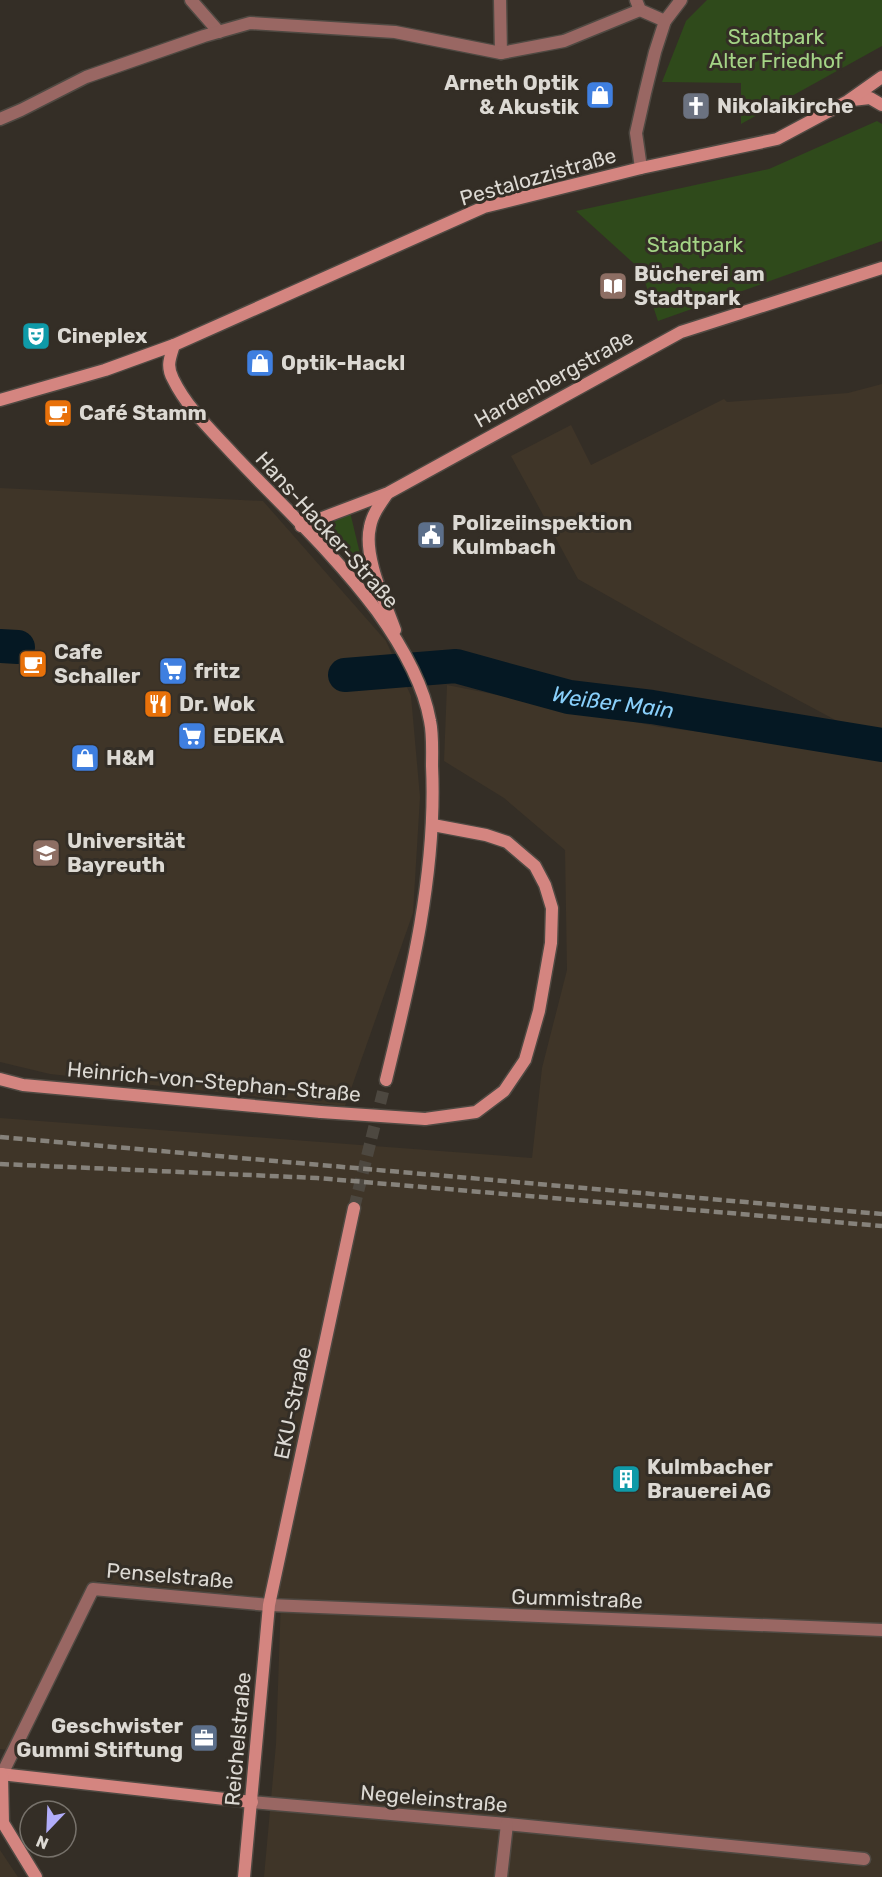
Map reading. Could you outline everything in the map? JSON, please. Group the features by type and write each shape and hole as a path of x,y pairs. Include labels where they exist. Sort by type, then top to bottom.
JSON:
{"street":[{"path":"191,0 219,32"},
{"path":"500,0 501,53"},
{"path":"641,168 636,133 654,52 665,21 681,0"},
{"path":"0,119 86,77 250,23 395,32 501,53 564,41 638,5 665,21"},
{"name":"Pestalozzistraße","path":"0,400 105,370 174,345 484,207 641,168 777,138 848,101 882,77"},
{"path":"848,101 870,98 882,105"},
{"name":"Hardenbergstraße","path":"301,526 388,493 681,332 882,268"},
{"name":"Hans-Hacker-Straße","path":"174,345 168,364 173,379 188,403 361,590 401,647 419,684 430,721 433,825 412,973 386,1080"},
{"path":"388,493 369,527 369,549 401,647"},
{"name":"Heinrich-von-Stephan-Straße","path":"0,1079 23,1085 321,1112 425,1119 476,1112 504,1091 525,1060 539,1011 551,943 552,908 545,885 535,866 507,842 486,835 433,825"},
{"name":"EKU-Straße","path":"269,1605 354,1208"},
{"name":"Penselstraße","path":"1,1774 93,1589 269,1605"},
{"name":"Gummistraße","path":"269,1605 882,1630"},
{"name":"Reichelstraße","path":"244,1877 269,1605"},
{"path":"1,1774 3,1823 36,1877"},
{"name":"Negeleinstraße","path":"1,1774 252,1803 507,1824 864,1859"},
{"path":"501,1877 507,1824"}],"shaded area":[{"path":"882,384 882,737 841,723 691,643 578,579 511,456 571,425 591,465 724,399 727,402 848,393"},
{"path":"0,488 263,501 386,641 411,696 420,797 413,913 345,1106 50,1074 0,1062"},
{"path":"447,685 660,727 863,752 882,759 882,1877 264,1877 276,1744 281,1599 97,1581 8,1750 0,1749 0,1118 532,1158 542,1068 567,970 565,850 504,798 444,761"},
{"path":"0,1850 18,1877 0,1877"}],"green space":[{"name":"Stadtpark Alter Friedhof","path":"707,0 882,0 882,46 741,124 741,83 662,82 686,21"},
{"name":"Stadtpark","path":"877,121 882,124 882,241 658,321 641,270 576,211 769,169"},
{"path":"350,512 362,562 326,527"}],"waterway":[{"name":"Weißer Main","path":"0,646 18,647"},
{"name":"Weißer Main","path":"345,675 456,666 569,697 652,707 882,745"}],"tunnel":[{"path":"354,1208 386,1080"}],"railway":[{"path":"0,1137 882,1214"},
{"path":"0,1164 317,1178 882,1226"}],"place":[{"name":"Arneth Optik & Akustik","path":"600,95"},
{"name":"Nikolaikirche","path":"696,106"},
{"name":"Bücherei am Stadtpark","path":"613,286"},
{"name":"Cineplex","path":"36,336"},
{"name":"Optik-Hackl","path":"260,363"},
{"name":"Café Stamm","path":"58,413"},
{"name":"Polizeiinspektion Kulmbach","path":"431,535"},
{"name":"Cafe Schaller","path":"33,664"},
{"name":"fritz","path":"173,671"},
{"name":"Dr. Wok","path":"158,704"},
{"name":"EDEKA","path":"192,736"},
{"name":"H&M","path":"85,758"},
{"name":"Universität Bayreuth","path":"46,853"},
{"name":"Kulmbacher Brauerei AG","path":"626,1479"},
{"name":"Geschwister Gummi Stiftung","path":"204,1738"}]}
